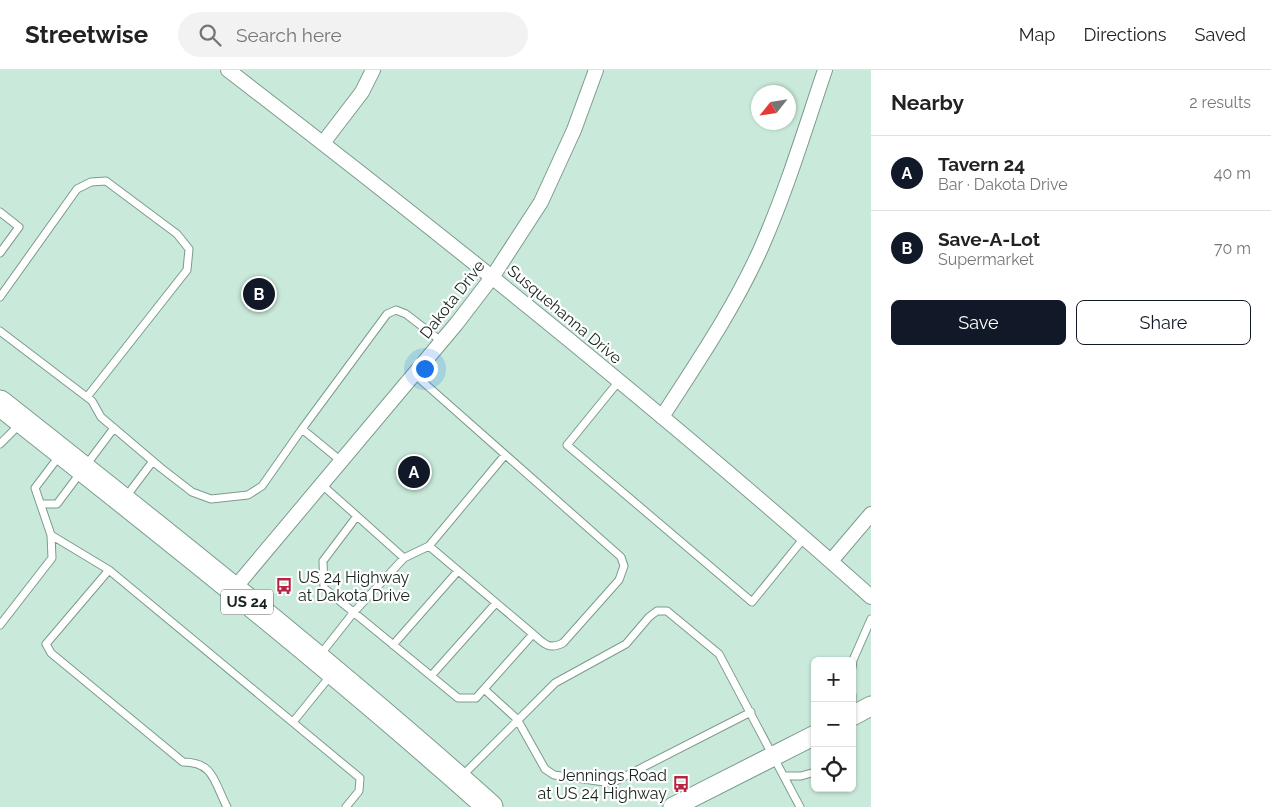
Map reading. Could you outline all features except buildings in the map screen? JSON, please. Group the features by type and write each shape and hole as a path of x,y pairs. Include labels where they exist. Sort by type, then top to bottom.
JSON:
{"highway":[{"name":"US 24","path":"0,403 123,500 325,666 490,807"}],"street":[{"name":"Susquehanna Drive","path":"228,70 493,276 662,417 871,597"},
{"path":"323,143 362,92 373,70"},
{"name":"Dakota Drive","path":"232,590 442,341 493,276 541,202 574,130 596,70"},
{"path":"662,417 720,328 762,248 779,205 825,70"},
{"path":"831,561 871,514"},
{"path":"856,714 871,706"},
{"path":"672,807 811,737"}],"lane":[{"path":"0,296 77,189 91,182 106,181 177,234 189,249 187,270 87,397"},
{"path":"0,212 19,227 0,253"},
{"path":"0,331 92,401 101,417 153,461 192,492 211,500 248,495 262,486 387,314 396,310 406,314 442,341"},
{"path":"414,374 621,557 624,566 619,580 563,643 554,647 548,647 429,546"},
{"path":"619,382 567,445 752,602 804,538"},
{"path":"0,444 23,421"},
{"path":"41,504 57,504 114,428"},
{"path":"302,429 341,461"},
{"path":"0,625 52,558 51,535 34,488 62,452"},
{"path":"293,722 354,612 404,558 429,546 506,455"},
{"path":"123,500 153,461"},
{"path":"321,484 404,558"},
{"path":"357,516 323,561 324,588 458,698 471,700 476,698 533,634"},
{"path":"51,535 109,570 360,778 359,791 346,807"},
{"path":"109,570 46,644 51,653 183,762 198,762 207,768 227,807"},
{"path":"393,645 458,571"},
{"path":"431,676 496,603"},
{"path":"459,779 555,683 626,644 648,617 657,611 667,611 719,654 800,807"},
{"path":"854,657 871,619"},
{"path":"484,689 517,719 545,768 554,775 612,783 751,712"},
{"path":"784,776 802,776 811,773"}],"place":[{"name":"Save-A-Lot","path":"259,294"},
{"name":"Tavern 24","path":"414,472"},
{"name":"US 24 Highway at Dakota Drive","path":"284,586"},
{"name":"Jennings Road at US 24 Highway","path":"681,784"}]}
